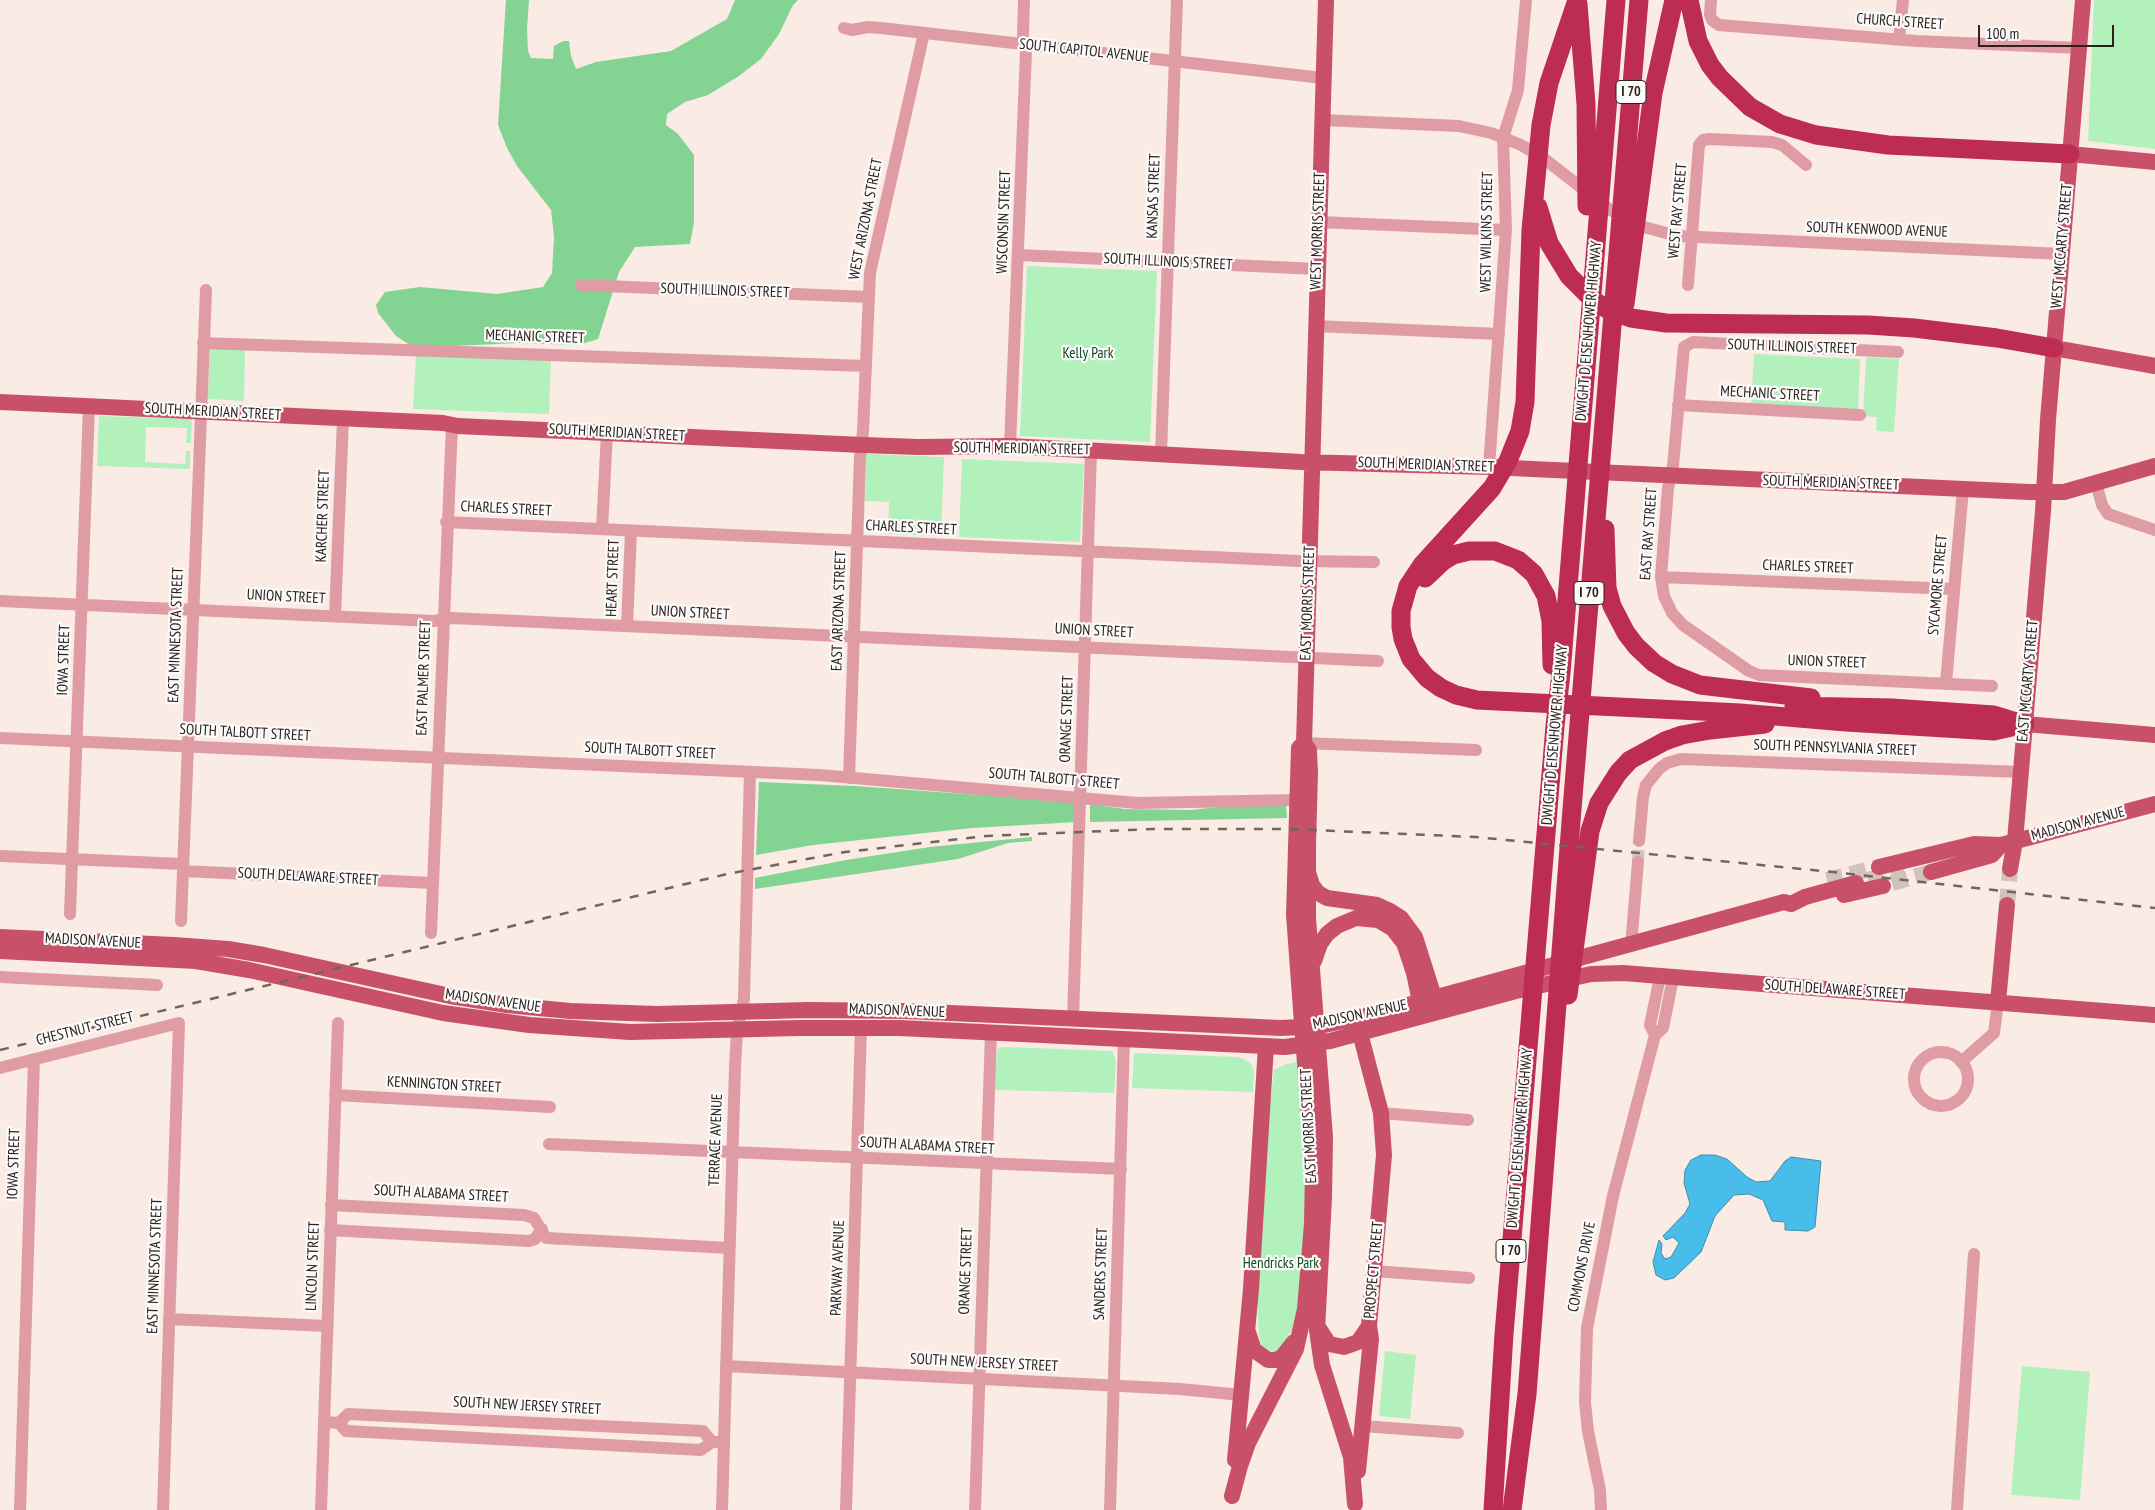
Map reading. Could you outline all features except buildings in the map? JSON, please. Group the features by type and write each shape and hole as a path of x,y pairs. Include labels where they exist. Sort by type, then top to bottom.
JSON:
{"highway":[{"path":"1577,0 1549,83 1541,125 1528,269 1525,402 1521,427 1512,452 1500,474 1472,512 1417,572 1405,594 1401,611 1402,636 1411,659 1427,678 1441,688 1456,696 1477,700 1740,713 1994,731 2025,724"},
{"path":"1577,0 1585,90 1595,163"},
{"name":"I 70","path":"1595,163 1616,0"},
{"name":"DWIGHT D EISENHOWER HIGHWAY","path":"1526,1394 1550,1095 1560,1023 1572,809 1583,675 1600,513 1602,439 1631,187 1639,0"},
{"path":"1631,187 1674,0"},
{"path":"1689,0 1695,33 1710,65 1731,91 1761,114 1792,128 1816,135 1888,144 2070,154"},
{"name":"DWIGHT D EISENHOWER HIGHWAY","path":"1495,1470 1502,1353 1555,726 1556,673 1574,510 1590,324 1591,231 1595,163"},
{"path":"1535,196 1549,243 1569,276 1594,301 1609,310 1631,318 1666,323 1868,325 1914,328 1989,337 2054,348"},
{"path":"1600,513 1606,574 1612,606 1636,646 1657,665 1680,678 1705,686 1892,708"},
{"path":"1556,673 1548,604 1539,581 1525,565 1503,553 1491,550 1474,550 1450,557 1436,566 1427,576 1414,602 1413,636 1427,664 1443,678 1462,687 1479,690 1615,698 1892,708 1994,715 2025,724"},
{"path":"1560,1023 1576,946 1590,831 1604,794 1630,760 1665,741 1682,735 1742,726 1846,722"},
{"path":"1524,1510 1526,1394"},
{"name":"I 70","path":"1512,1510 1526,1394"},
{"path":"1488,1510 1495,1470"},
{"name":"I 70","path":"1493,1510 1495,1470"}],"main road":[{"name":"WEST MORRIS STREET","path":"1312,462 1326,0"},
{"name":"WEST MCCARTY STREET","path":"2044,492 2083,0"},
{"path":"2070,154 2155,162"},
{"path":"2054,348 2155,366"},
{"name":"SOUTH MERIDIAN STREET","path":"0,402 862,445 919,447 1010,446 1312,462 1489,467 2044,492 2064,492 2155,466"},
{"name":"EAST MORRIS STREET","path":"1312,462 1304,743 1309,750 1308,871 1312,983 1325,1138 1324,1198 1317,1321 1322,1365 1351,1457 1355,1507"},
{"name":"EAST MCCARTY STREET","path":"2010,868 2008,843 2021,772 2044,492"},
{"path":"2025,724 2155,735"},
{"name":"EAST MORRIS STREET","path":"1232,1503 1240,1466 1248,1443 1296,1349 1305,1309 1312,1224 1312,1154 1294,915 1299,748 1304,743"},
{"name":"MADISON AVENUE","path":"1904,870 1975,851 1990,843 2008,843 2155,804"},
{"name":"MADISON AVENUE","path":"1931,872 1992,855 2008,843"},
{"name":"MADISON AVENUE","path":"1879,867 1974,844 1982,846"},
{"path":"1308,871 1312,885 1322,895 1332,900 1383,907 1401,918 1415,937 1427,999"},
{"name":"MADISON AVENUE","path":"1791,902 1791,893 1827,880"},
{"name":"MADISON AVENUE","path":"0,937 228,949 264,955 450,996 517,1006 630,1013 890,1010 1290,1028 1329,1024 1427,999 1631,946 1856,883"},
{"name":"MADISON AVENUE","path":"1791,902 1808,904 1883,886"},
{"path":"1998,1002 2007,905"},
{"path":"1312,983 1316,952 1327,934 1349,920 1370,918 1390,926 1404,943 1427,999"},
{"name":"MADISON AVENUE","path":"0,951 168,959 212,964 443,1013 529,1025 630,1032 861,1028 1292,1046 1330,1041 1516,991"},
{"name":"SOUTH DELAWARE STREET","path":"1516,991 1591,974 1623,973 2155,1015"},
{"name":"PROSPECT STREET","path":"1355,1507 1371,1339 1369,1326 1384,1155 1381,1113 1360,1032"},
{"name":"EAST MORRIS STREET","path":"1232,1503 1247,1329 1266,1046"},
{"path":"1247,1329 1254,1350 1268,1360 1276,1360 1286,1354 1294,1340 1305,1309"},
{"path":"1317,1321 1318,1328 1326,1341 1340,1347 1352,1346 1358,1342 1369,1326"}],"street":[{"name":"WISCONSIN STREET","path":"1010,446 1026,44 1023,36 1024,0"},
{"name":"KANSAS STREET","path":"1162,454 1177,0"},
{"name":"WEST WILKINS STREET","path":"1489,467 1506,230 1503,138 1518,90 1526,0"},
{"name":"CHURCH STREET","path":"1711,0 1710,15 1714,23 1719,25 1900,39 2079,48"},
{"path":"1900,39 1903,0"},
{"name":"SOUTH CAPITOL AVENUE","path":"844,28 852,30 876,27 1323,78"},
{"name":"WEST ARIZONA STREET","path":"862,445 871,266 924,33"},
{"path":"1322,120 1459,126 1479,130 1503,138 1542,157 1610,210 1652,230 1692,238"},
{"name":"WEST RAY STREET","path":"1688,285 1702,140 1709,138 1772,142 1784,147 1806,165"},
{"path":"1319,222 1506,230"},
{"name":"SOUTH KENWOOD AVENUE","path":"1692,238 2062,254"},
{"name":"SOUTH ILLINOIS STREET","path":"1019,255 1317,269"},
{"name":"SOUTH ILLINOIS STREET","path":"581,285 868,297"},
{"name":"EAST MINNESOTA STREET","path":"181,921 206,290"},
{"path":"1315,326 1499,334"},
{"name":"SOUTH ILLINOIS STREET","path":"1678,406 1682,351 1686,345 1693,342 1898,352"},
{"name":"MECHANIC STREET","path":"203,343 866,366"},
{"name":"IOWA STREET","path":"70,914 90,406"},
{"path":"1672,476 1678,406"},
{"name":"MECHANIC STREET","path":"1678,406 1860,415"},
{"name":"KARCHER STREET","path":"335,616 343,418"},
{"name":"EAST PALMER STREET","path":"431,933 446,522 452,425"},
{"name":"HEART STREET","path":"602,529 607,433"},
{"name":"EAST ARIZONA STREET","path":"849,778 862,445"},
{"name":"ORANGE STREET","path":"1074,1019 1091,450"},
{"name":"EAST RAY STREET","path":"1672,476 1668,488 1661,577 1665,602 1678,621"},
{"path":"2096,483 2102,505 2108,514 2155,530"},
{"name":"SYCAMORE STREET","path":"1946,683 1963,489"},
{"name":"CHARLES STREET","path":"446,522 1088,552 1374,562"},
{"name":"HEART STREET","path":"627,626 631,531"},
{"name":"CHARLES STREET","path":"1661,577 1954,589"},
{"name":"UNION STREET","path":"0,601 335,616 443,620 452,618 1378,661"},
{"name":"UNION STREET","path":"1678,621 1743,667 1759,675 1992,686"},
{"name":"SOUTH TALBOTT STREET","path":"0,738 750,772 849,778 1137,803 1297,800"},
{"path":"1304,743 1476,750"},
{"name":"SOUTH PENNSYLVANIA STREET","path":"1640,841 1643,797 1646,785 1653,775 1667,764 1687,758 2021,772"},
{"name":"TERRACE AVENUE","path":"722,1510 718,1442 726,1366 737,1030 744,999 750,772"},
{"name":"SOUTH DELAWARE STREET","path":"0,856 433,883"},
{"path":"1631,946 1638,862"},
{"path":"0,977 157,985"},
{"name":"COMMONS DRIVE","path":"1602,1510 1586,1410 1584,1380 1587,1328 1613,1196 1655,1035 1650,1025 1666,977"},
{"path":"1961,1062 1994,1033 1998,1002"},
{"name":"EAST MINNESOTA STREET","path":"163,1510 179,1022"},
{"name":"CHESTNUT STREET","path":"0,1068 179,1022"},
{"name":"LINCOLN STREET","path":"321,1510 338,1023"},
{"name":"PARKWAY AVENUE","path":"846,1510 861,1028"},
{"name":"ORANGE STREET","path":"975,1510 991,1033"},
{"name":"SANDERS STREET","path":"1110,1510 1124,1039"},
{"path":"1944,1052 1954,1055 1961,1062 1965,1068 1968,1080 1964,1092 1959,1099 1951,1104 1939,1106 1929,1104 1919,1096 1914,1085 1914,1074 1923,1058 1934,1053 1944,1052"},
{"name":"IOWA STREET","path":"20,1510 34,1059"},
{"name":"KENNINGTON STREET","path":"335,1095 550,1107"},
{"path":"1381,1113 1468,1120"},
{"path":"549,1144 732,1152"},
{"name":"SOUTH ALABAMA STREET","path":"732,1152 1121,1170"},
{"name":"SOUTH ALABAMA STREET","path":"331,1205 524,1214 534,1218 546,1238 729,1248"},
{"path":"330,1230 529,1241 534,1239 542,1229"},
{"path":"1957,1510 1974,1254"},
{"path":"1374,1271 1469,1278"},
{"path":"169,1319 328,1326"},
{"name":"SOUTH NEW JERSEY STREET","path":"726,1366 1241,1394"},
{"name":"SOUTH NEW JERSEY STREET","path":"325,1422 339,1423 346,1431 701,1450 718,1442 703,1431 348,1414 339,1423"},
{"path":"1362,1426 1458,1433"}],"green space":[{"path":"506,0 529,0 527,28 528,51 531,58 553,59 554,46 563,41 569,41 571,56 576,69 596,62 671,51 727,19 735,0 798,0 793,5 779,34 761,59 739,76 708,95 685,102 667,114 666,125 678,134 694,155 694,222 690,244 635,247 619,272 598,339 578,345 519,343 452,346 410,345 396,336 378,313 376,305 385,292 420,287 497,294 543,287 552,273 554,237 551,210 517,166 507,148 498,125"},
{"path":"2094,0 2155,0 2155,149 2088,141"},
{"name":"Kelly Park","path":"1027,266 1157,271 1150,442 1020,436"},
{"path":"210,345 245,350 244,401 208,399"},
{"path":"416,352 551,358 549,414 413,409"},
{"path":"1754,354 1860,359 1858,410 1751,406"},
{"path":"1866,357 1899,359 1894,432 1876,431 1877,417 1863,416"},
{"path":"99,416 192,419 191,443 186,443 187,428 146,427 145,462 185,464 186,451 190,451 190,469 97,466"},
{"path":"866,454 944,457 941,536 888,534 889,502 865,501"},
{"path":"962,459 1084,464 1080,542 959,537"},
{"path":"759,782 855,786 1077,802 1077,822 972,828 813,845 756,855"},
{"path":"1090,804 1124,809 1191,810 1227,806 1286,805 1287,818 1090,822"},
{"path":"1032,837 1032,841 1008,843 958,859 755,889 755,878 846,860 930,847"},
{"path":"999,1048 1112,1051 1116,1061 1114,1093 995,1090 997,1051"},
{"path":"1134,1053 1237,1057 1244,1059 1251,1064 1254,1071 1253,1092 1132,1088"},
{"name":"Hendricks Park","path":"1299,1062 1307,1197 1299,1310 1294,1326 1283,1346 1274,1352 1262,1346 1259,1336 1257,1301 1268,1120 1274,1070 1286,1064"},
{"path":"1385,1351 1416,1355 1410,1419 1379,1416"},
{"path":"2022,1366 2090,1372 2080,1500 2011,1495"}],"water":[{"path":"1701,1155 1715,1155 1727,1159 1747,1177 1756,1182 1770,1181 1785,1161 1791,1157 1821,1161 1815,1227 1808,1231 1785,1230 1785,1222 1772,1221 1763,1200 1749,1194 1734,1195 1715,1216 1701,1252 1674,1278 1665,1280 1656,1275 1653,1262 1659,1240 1662,1244 1661,1253 1665,1259 1671,1257 1679,1243 1673,1237 1666,1240 1663,1236 1685,1213 1690,1204 1684,1183 1685,1170 1691,1160"}],"tunnel":[{"path":"1638,862 1639,841"},
{"path":"1827,880 1879,867"},
{"path":"2007,905 2010,869"},
{"path":"1868,880 1904,870"},
{"path":"1892,883 1931,872"}],"railway":[{"path":"0,1050 727,874 845,852 986,836 1152,829 1288,829 1475,837 1833,872 2155,908"}]}
